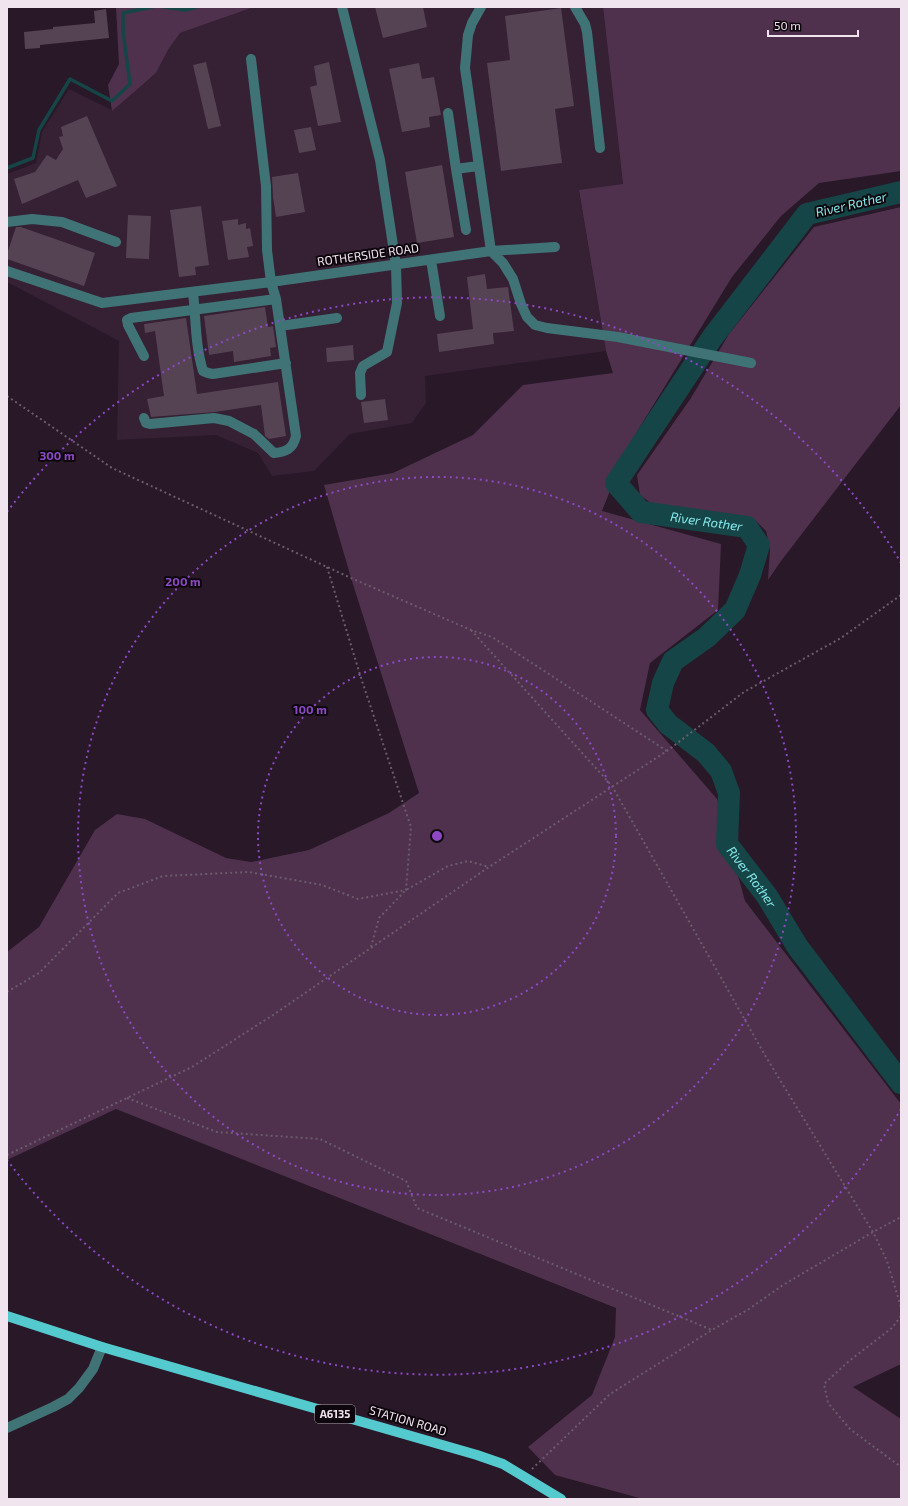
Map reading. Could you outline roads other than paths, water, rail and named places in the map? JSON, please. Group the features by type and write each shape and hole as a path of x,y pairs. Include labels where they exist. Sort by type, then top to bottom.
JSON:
{"main road":[{"name":"A6135","path":"7,1316 102,1347"},
{"name":"STATION ROAD","path":"102,1347 478,1455 503,1464 561,1499"}],"street":[{"path":"342,7 380,160 396,264 397,303 387,352 363,366 360,374 361,395"},
{"path":"481,7 472,23 468,35 465,68 478,166 491,251 503,263 513,279 527,317 535,325 548,328 618,337 751,362"},
{"path":"575,7 585,24 587,32 600,148"},
{"path":"144,418 146,423 150,424 214,418 229,421 254,434 274,453 289,450 294,444 296,436 286,363 276,299 271,282 267,244 266,186 251,59"},
{"path":"448,112 466,230"},
{"path":"456,169 478,166"},
{"path":"7,222 32,219 62,222 116,242"},
{"name":"ROTHERSIDE ROAD","path":"7,271 102,303 271,282 491,251 555,247"},
{"path":"431,260 440,316"},
{"path":"193,292 195,325 200,363 203,371 213,374 286,363"},
{"path":"134,299 136,317"},
{"path":"144,356 133,336 127,320 130,318 276,299"},
{"path":"280,326 337,318"},
{"path":"7,1428 68,1399 79,1388 93,1369 102,1347"}],"waterway":[{"path":"7,168 33,158 39,130 70,79 112,101 130,84 123,31 123,13 152,7"},
{"path":"164,7 186,10 197,7"},
{"name":"River Rother","path":"901,192 807,214 712,338 616,483 641,512 747,527 759,545 750,575 735,610 707,637 673,661 663,683 657,710 668,724 706,753 721,771 729,793 727,844 767,896 797,946 901,1083"}]}
